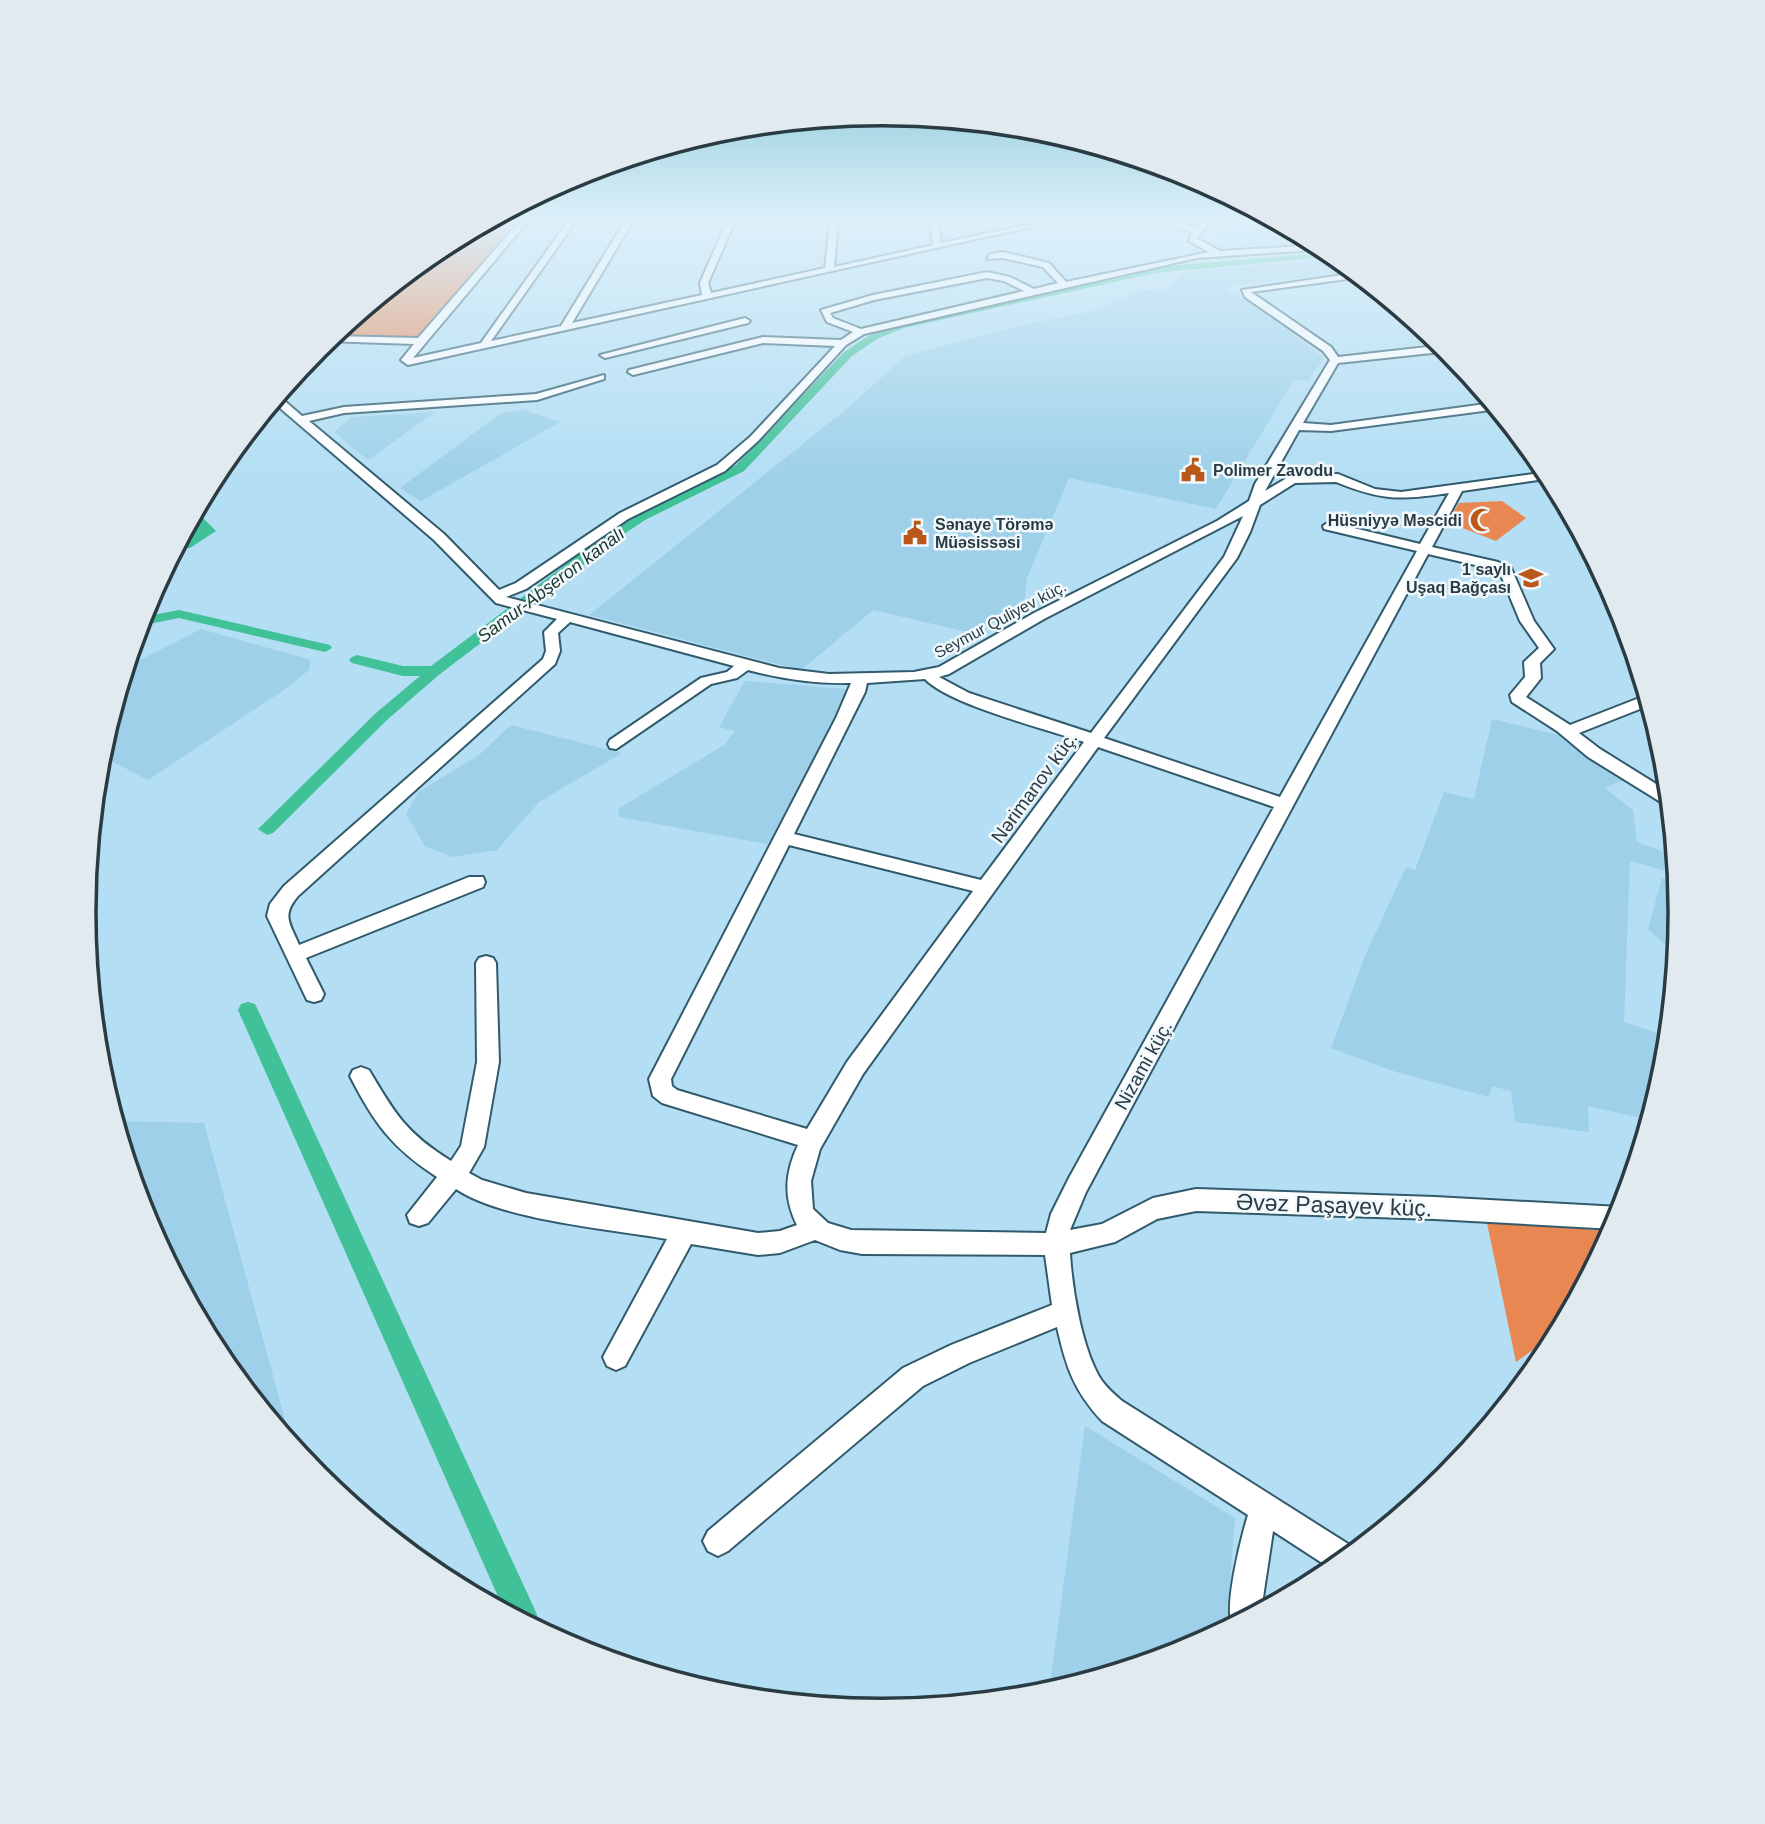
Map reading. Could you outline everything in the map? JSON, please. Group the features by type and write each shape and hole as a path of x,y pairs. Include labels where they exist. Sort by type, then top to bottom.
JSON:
{"street":[{"path":"451,306 406,360 408,362 670,306"},
{"path":"485,346 487,339 511,306"},
{"path":"564,329 578,306"},
{"path":"845,306 824,312 830,320 861,332"},
{"path":"929,306 941,311"},
{"path":"283,404 448,545 502,600 624,516 722,468 754,439 842,343 861,332 963,306"},
{"path":"1264,306 1327,349 1335,360 1431,350"},
{"path":"605,355 745,321"},
{"path":"705,331 730,346"},
{"path":"345,339 421,341"},
{"path":"633,372 715,353 730,346 771,339 842,343"},
{"path":"652,345 680,360"},
{"name":"Nərimanov küç.","path":"814,1229 802,1212 798,1193 803,1161 812,1140 878,1038 985,888 1230,558 1244,533 1261,484 1335,360"},
{"path":"302,419 344,410 537,397 600,377"},
{"path":"1294,426 1331,428 1485,407"},
{"path":"1254,502 1282,483 1305,477 1338,478 1386,495 1401,496 1537,477"},
{"name":"Nizami küç.","path":"1336,1554 1112,1411 1093,1391 1082,1368 1067,1311 1057,1244 1059,1225 1077,1185 1457,489"},
{"name":"Seymur Quliyev küç.","path":"502,600 801,677 929,675 944,671 1040,616 1222,524 1254,502"},
{"path":"1329,526 1493,565 1511,576 1527,621 1547,649 1532,662 1533,678 1518,695 1518,699 1594,753 1660,794"},
{"path":"314,994 276,916 280,904 291,891 550,661 554,651 551,632 566,618"},
{"path":"615,744 706,681 732,675 746,664"},
{"path":"929,675 939,685 956,693 1284,804"},
{"path":"812,1140 670,1097 661,1090 660,1079 857,692 860,678"},
{"path":"1567,732 1640,702"},
{"path":"782,837 985,888"},
{"path":"295,955 476,882"},
{"path":"419,1214 465,1161 472,1147 488,1062 486,963"},
{"path":"361,1076 388,1122 414,1150 475,1189 526,1204 758,1244 780,1242 814,1229 834,1239 862,1243 1057,1244"},
{"name":"Əvəz Paşayev küç.","path":"1057,1244 1106,1234 1153,1209 1196,1200 1607,1217"},
{"path":"616,1357 685,1231"},
{"path":"718,1541 913,1377 1067,1311"},
{"path":"1246,1609 1249,1567 1265,1508"}],"shaded area":[{"path":"382,306 448,306 420,339 346,338"},
{"path":"1104,306 1255,306 1324,358 1308,381 1294,379 1216,509 1069,478 1027,578 1025,598 976,634 873,610 801,670 589,615 849,407 905,356 1018,326 1093,311"},
{"path":"524,410 560,422 421,501 400,488 501,413"},
{"path":"435,412 368,460 334,432 351,417"},
{"path":"1502,501 1526,518 1496,541 1447,522 1459,503"},
{"path":"203,518 216,531 186,549"},
{"path":"201,629 311,660 309,670 284,690 148,780 111,761 137,661"},
{"path":"745,681 847,689 772,845 619,817 618,809 724,745 735,731 719,727"},
{"path":"1492,719 1558,735 1626,779 1605,788 1633,810 1637,842 1666,853 1667,871 1630,861 1624,1022 1659,1034 1641,1118 1588,1106 1589,1132 1515,1122 1511,1091 1492,1086 1489,1097 1396,1072 1331,1048 1365,956 1406,867 1415,870 1444,792 1474,799"},
{"path":"511,725 622,753 539,802 497,850 452,857 425,846 406,814 418,792 479,755"},
{"path":"1662,878 1668,880 1668,947 1648,929"},
{"path":"125,1121 204,1123 286,1424 229,1349 177,1260 156,1213"},
{"path":"1487,1223 1601,1230 1588,1260 1538,1346 1516,1362"},
{"path":"1085,1426 1235,1518 1227,1618 1135,1657 1051,1679"}],"waterway":[{"name":"Samur-Abşeron kanalı","path":"435,671 619,531 641,517 740,468 848,354 873,337 902,326 992,306"},
{"path":"153,619 179,614 325,648"},
{"path":"357,660 403,671 435,671"},
{"name":"Samur-Abşeron kanalı","path":"267,829 382,716 435,671"},
{"path":"248,1010 518,1608"}],"place":[{"name":"Polimer Zavodu","path":"1193,470"},
{"name":"Hüsniyyə Məscidi","path":"1482,520"},
{"name":"Sənaye Törəmə Müəsissəsi","path":"915,533"},
{"name":"1 saylı Uşaq Bağçası","path":"1531,578"}]}
